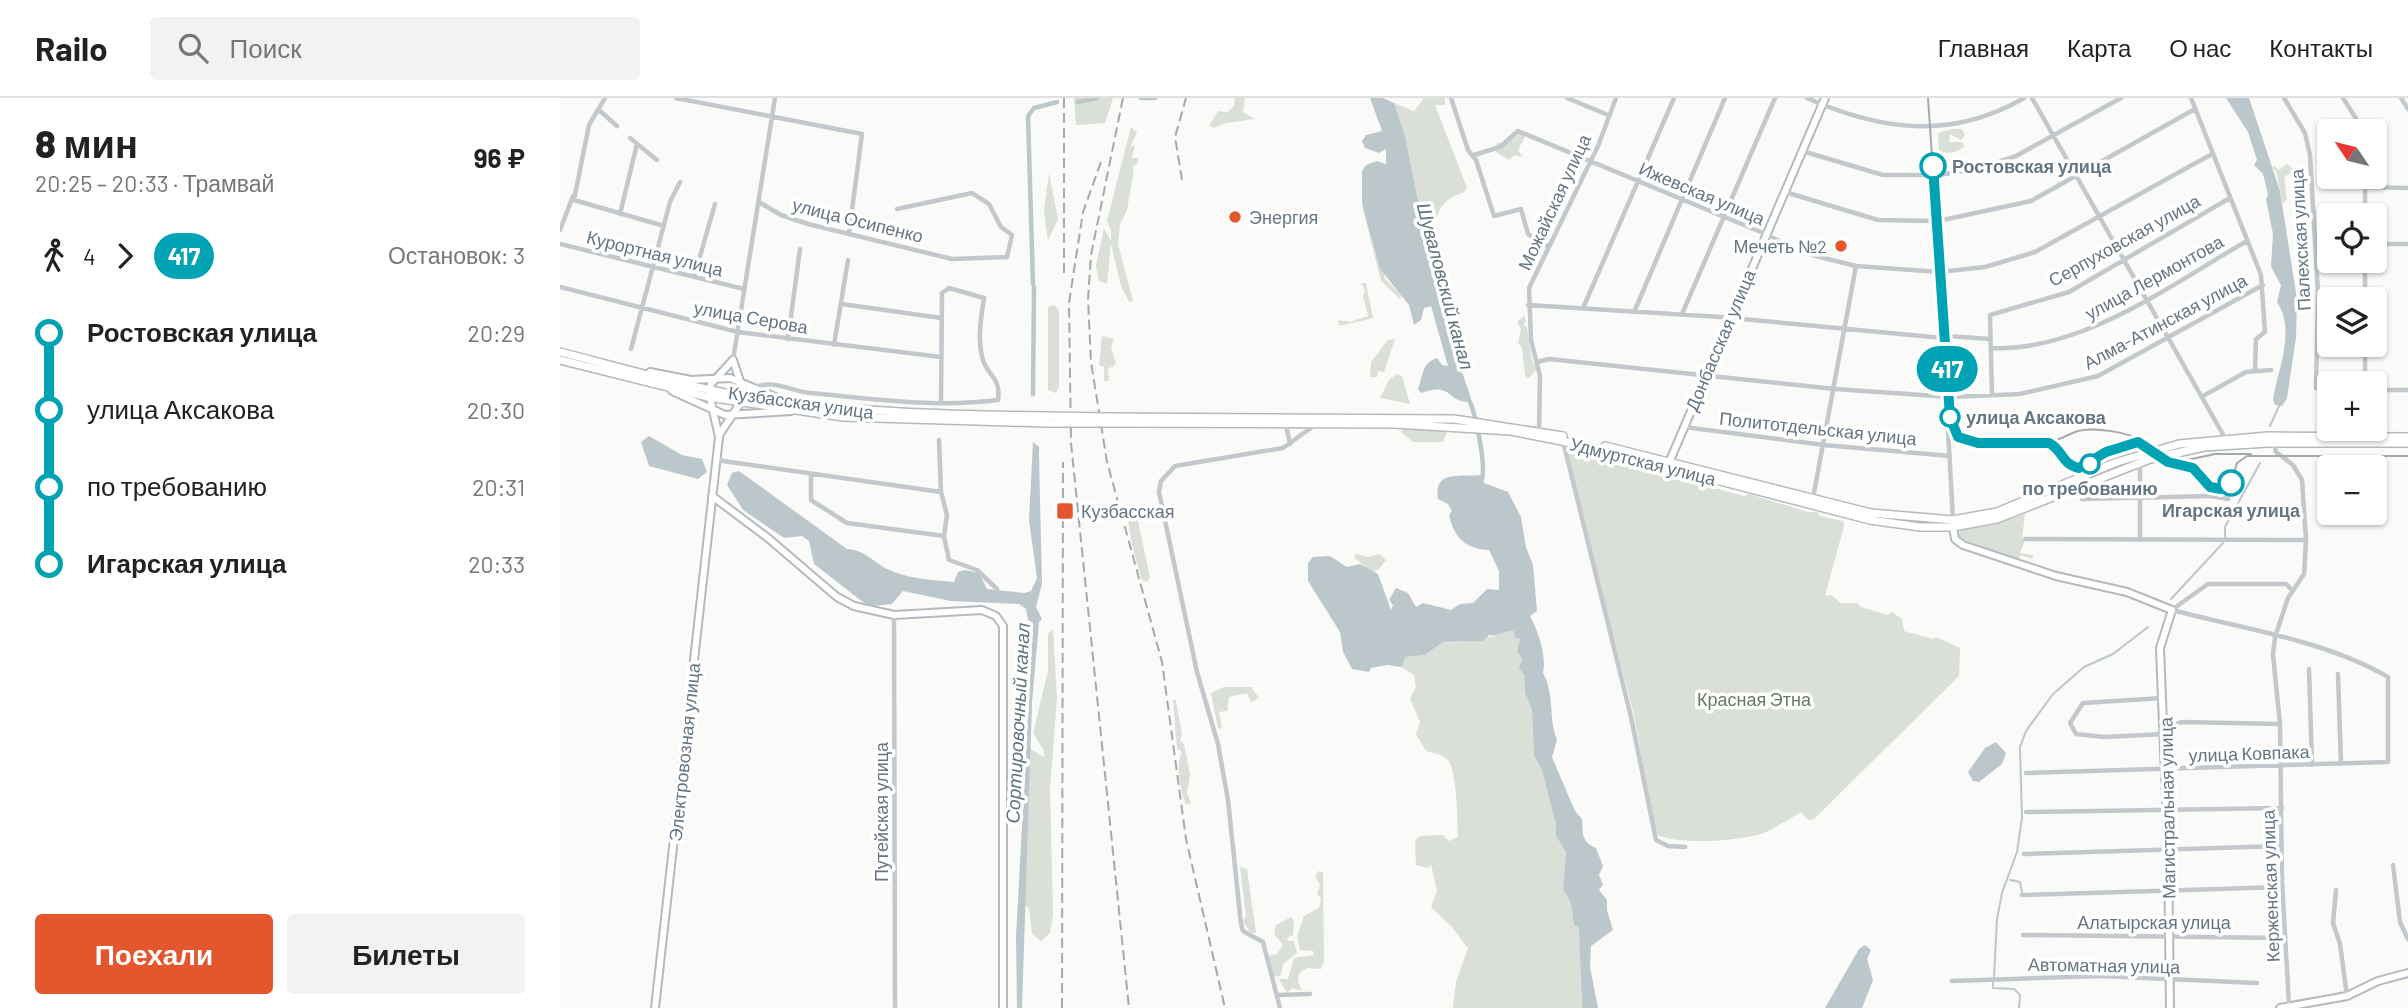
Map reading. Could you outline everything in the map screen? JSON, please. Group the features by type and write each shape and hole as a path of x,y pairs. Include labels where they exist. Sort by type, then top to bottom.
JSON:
{"main road":[{"name":"Кузбасская улица","path":"560,352 615,370"},
{"name":"Кузбасская улица","path":"560,360 615,370 709,393 795,407 893,414 1110,420"},
{"name":"Удмуртская улица","path":"1110,420 1286,425 1466,423"},
{"name":"Удмуртская улица","path":"1110,420 1466,423 1539,430 1870,520 1920,527 1997,519 2140,462 2227,444 2408,443"},
{"name":"Удмуртская улица","path":"1482,425 1668,464 1897,517 1953,523 2011,508 2152,450 2225,438 2408,437"}],"street":[{"path":"560,230 574,198 590,122 600,111 605,98"},
{"path":"676,98 862,134 849,233"},
{"path":"719,437 709,393 733,360 775,98"},
{"path":"1451,98 1494,216 1521,209 1528,234 1549,247"},
{"path":"1567,98 1608,115"},
{"name":"Можайская улица","path":"1539,430 1537,362 1531,340 1529,288 1590,162 1616,98"},
{"path":"1584,306 1674,98"},
{"path":"1635,310 1725,98"},
{"path":"1682,314 1775,98"},
{"path":"1807,98 1824,101 1883,124 1947,126 1995,113 2024,98"},
{"path":"2032,98 2225,438"},
{"path":"1939,175 2002,162 2054,137 2121,98"},
{"path":"2191,98 2263,285 2265,332 2256,339 2255,370"},
{"name":"Палехская улица","path":"2284,98 2308,143 2319,335 2317,388"},
{"path":"2343,98 2356,119"},
{"path":"2401,98 2408,109"},
{"name":"Донбасская улица","path":"1668,464 1824,101"},
{"path":"1942,220 2031,201 2195,109"},
{"path":"600,111 617,126"},
{"name":"Ижевская улица","path":"1474,155 1500,147 1518,131 1804,253 1856,267 1939,272 1985,267 2035,252 2213,154"},
{"path":"629,138 657,160"},
{"path":"620,214 637,144"},
{"path":"1802,151 1883,175 1931,175"},
{"path":"631,349 664,226 680,182"},
{"path":"2387,188 2408,188"},
{"path":"1785,192 1878,220 1936,221"},
{"name":"улица Осипенко","path":"759,202 781,215 952,259 1007,257 1012,235 1001,227 989,204 972,193 897,209"},
{"path":"574,198 664,226"},
{"name":"Серпуховская улица","path":"1990,339 1990,315 2069,292 2124,257 2230,198"},
{"path":"694,276 715,204"},
{"name":"улица Лермонтова","path":"1991,348 2018,349 2080,334 2247,241"},
{"name":"Курортная улица","path":"560,244 744,289"},
{"path":"2387,244 2408,244"},
{"path":"788,339 800,249"},
{"path":"834,345 848,260"},
{"path":"1813,499 1856,267"},
{"name":"Алма-Атинская улица","path":"1537,362 1549,359 1835,389 1947,396 2020,394 2098,376 2263,285"},
{"name":"улица Серова","path":"560,287 738,332 941,358"},
{"name":"Кузбасская улица","path":"754,389 768,383 791,390 832,393 877,402 998,400 998,382 987,369 982,353 981,321 984,298 949,288 942,293 941,318"},
{"path":"842,304 941,318 941,403"},
{"path":"1528,305 1584,306 1990,339 1992,395"},
{"path":"1946,337 1953,523 1957,542 2056,576 2127,592 2172,610 2275,637"},
{"path":"719,437 744,400 733,360"},
{"path":"2203,396 2227,380 2255,370 2271,369"},
{"path":"615,370 684,380 719,377 741,382 795,407"},
{"path":"615,370 684,395 711,410 734,415 795,407"},
{"path":"2387,390 2408,390"},
{"path":"1286,425 1290,444"},
{"path":"1280,1008 1263,942 1243,931 1241,924 1228,800 1218,744 1197,671 1159,492 1161,481 1175,466 1283,448 1315,425"},
{"name":"Политотдельская улица","path":"1683,427 1824,445 1950,456"},
{"name":"Электровозная улица","path":"655,1008 719,437"},
{"path":"939,440 941,492 947,514 944,536 949,560 977,569 997,589"},
{"path":"1563,441 1631,717 1656,840 1668,846 1685,847"},
{"name":"Керженская улица","path":"2274,443 2276,452 2293,465 2302,480 2306,540 2304,574 2292,590 2275,637 2273,655 2280,724 2284,938 2290,1005"},
{"path":"715,460 941,492"},
{"path":"2140,462 2140,540"},
{"path":"811,475 811,500 847,523 944,536"},
{"path":"712,496 845,603 894,615 982,610 996,616 1003,626 1003,1008"},
{"path":"2082,499 2211,496 2228,499"},
{"path":"2025,539 2306,540"},
{"path":"2172,610 2208,584 2286,584 2292,590"},
{"name":"Магистральная улица","path":"2170,1008 2161,648 2172,610"},
{"name":"Путейская улица","path":"894,615 895,1008"},
{"name":"улица Ковпака","path":"2026,774 2388,762 2388,677 2358,660 2275,637"},
{"path":"2309,669 2312,765"},
{"path":"2338,674 2341,764"},
{"path":"2164,698 2083,703 2070,723 2076,734 2104,737 2165,730 2182,722 2280,724"},
{"path":"2026,813 2282,808"},
{"path":"2024,854 2282,846"},
{"path":"2392,865 2400,922 2408,939"},
{"path":"2022,895 2283,887"},
{"path":"2336,890 2333,923 2340,944 2347,996"},
{"name":"Алатырская улица","path":"2023,935 2284,938"},
{"path":"2280,1008 2347,996 2378,981 2408,973"},
{"name":"Автоматная улица","path":"1952,981 2015,980 2023,977 2257,983"},
{"path":"1277,995 1310,994"}],"green space":[{"path":"1074,98 1113,98 1105,123 1076,125"},
{"path":"1235,98 1245,98 1243,112 1255,119 1226,123 1214,128 1209,126 1218,111 1227,112 1234,106"},
{"path":"1424,98 1445,98 1445,105 1435,105 1467,188 1444,204 1430,237 1418,207 1394,103 1414,111"},
{"path":"1131,127 1137,132 1130,148 1135,145 1132,158 1138,158 1138,163 1132,167 1134,170 1127,210 1120,224 1118,244 1133,301 1129,302 1121,286 1111,244 1107,284 1099,281 1096,266 1104,228 1111,241 1107,221"},
{"path":"1962,129 1965,135 1961,140 1950,134 1949,142 1963,142 1964,147 1952,153 1939,150 1938,133"},
{"path":"1521,133 1525,137 1518,150 1523,157 1514,155 1509,160 1496,152 1497,143 1506,143"},
{"path":"2287,164 2295,170 2284,177 2287,199 2283,204 2276,171 2272,168 2275,166 2278,170"},
{"path":"1049,173 1058,219 1048,241 1044,211"},
{"path":"1362,205 1373,228 1385,279 1401,295 1400,299 1381,281"},
{"path":"1361,283 1366,283 1373,318 1339,326 1338,320 1350,322 1368,316 1363,296 1365,291"},
{"path":"1054,305 1059,310 1059,387 1056,393 1048,390 1048,307"},
{"path":"1524,315 1526,322 1523,325 1527,327 1532,361 1537,369 1529,378 1525,376 1522,348 1518,343 1521,329 1517,322"},
{"path":"1102,336 1114,339 1111,347 1116,364 1108,369 1109,381 1104,381 1104,367 1099,365"},
{"path":"1395,339 1384,372 1378,371 1377,377 1370,377 1371,362 1388,340"},
{"path":"1397,374 1402,376 1410,404 1380,398 1389,380"},
{"path":"1404,428 1447,432 1443,442 1413,442 1401,432"},
{"name":"Красная Этна","path":"1583,449 1651,467 1660,473 1744,496 1749,494 1808,512 1818,512 1820,516 1843,521 1844,526 1825,596 1831,595 1841,603 1857,603 1861,607 1888,615 1892,612 1902,619 1904,631 1933,639 1936,637 1960,648 1959,676 1814,819 1808,820 1801,812 1766,832 1743,838 1690,841 1662,837 1655,832 1634,715 1600,587 1596,585 1587,531 1569,461 1569,450"},
{"path":"1131,506 1136,512 1150,577 1147,582 1142,580 1132,542 1129,522"},
{"path":"2025,514 2022,539 2025,541 2020,553 2033,555 2033,559 2020,555 2019,562 1958,537 1960,530 1994,525"},
{"path":"1356,554 1369,557 1379,554 1386,560 1378,570 1371,572 1354,557"},
{"path":"1053,629 1057,699 1050,788 1053,915 1050,933 1041,941 1032,934 1029,908 1025,906 1030,749 1044,757 1044,751 1033,733 1048,671 1048,634"},
{"path":"1514,631 1520,639 1517,651 1522,659 1525,693 1532,710 1534,756 1542,770 1556,825 1556,836 1566,852 1563,889 1571,904 1574,925 1579,928 1582,1008 1453,1008 1456,982 1468,948 1451,926 1431,907 1437,891 1431,864 1428,868 1416,865 1415,841 1419,836 1443,835 1449,841 1458,837 1456,796 1451,765 1440,755 1426,751 1416,734 1420,722 1410,699 1416,687 1414,675 1401,667 1406,657 1425,655 1443,642 1475,640"},
{"path":"1224,687 1251,687 1259,698 1251,702 1247,693 1229,697 1227,711 1219,712 1222,729 1218,728 1211,693"},
{"path":"1173,699 1176,701 1182,734 1180,741 1184,744 1190,774 1187,793 1191,803 1186,805 1180,778 1182,752 1177,749"},
{"path":"1240,867 1247,869 1256,933 1251,933 1243,922 1246,916"},
{"path":"1319,871 1323,872 1324,961 1321,969 1307,968 1299,973 1298,982 1302,991 1292,988 1287,993 1279,979 1288,979 1294,958 1314,955 1313,951 1300,950 1297,936 1304,916 1319,908 1321,898 1317,894 1320,885 1315,876"},
{"path":"1291,917 1294,921 1293,935 1287,938 1288,941 1294,941 1297,953 1283,964 1281,975 1276,977 1273,975 1269,956 1277,954 1283,945 1274,934 1276,925"}],"shaded area":[{"path":"1370,98 1383,98 1394,103 1405,136 1422,222 1430,237 1440,272 1462,372 1471,398 1466,402 1443,390 1421,393 1418,389 1428,363 1437,358 1442,365 1448,366 1431,306 1424,308 1421,320 1414,325 1409,305 1380,269 1362,203 1362,171 1366,165 1377,161 1386,164 1386,149 1379,153 1365,148 1362,141 1366,135 1382,131"},
{"path":"2226,98 2249,98 2280,191 2297,299 2296,337 2287,398 2282,406 2275,405 2273,399 2284,350 2285,325 2277,302 2281,285 2271,267 2273,234 2266,199 2268,195 2263,174 2254,165 2257,160 2248,132"},
{"path":"649,436 682,455 702,459 707,472 698,479 649,466 641,442"},
{"path":"1033,442 1039,447 1042,584 1036,607 1042,619 1039,622 1032,703 1022,1008 1017,1008 1016,937 1033,623 1028,620 1026,609 1019,604 951,601 903,591 892,604 873,606 864,603 814,564 809,541 802,536 784,538 743,510 727,485 732,473 739,471 847,549 864,554 903,575 954,582 958,572 965,570 979,573 987,589 1024,593 1031,591 1037,578 1029,520"},
{"path":"1482,475 1484,483 1508,492 1521,517 1526,547 1533,565 1537,611 1530,616 1543,651 1543,673 1549,690 1557,740 1552,757 1575,811 1582,819 1585,840 1596,848 1603,866 1599,875 1603,885 1599,890 1607,900 1613,930 1591,946 1590,967 1598,1008 1582,1008 1579,928 1574,925 1571,904 1563,889 1566,852 1556,836 1556,825 1542,770 1534,756 1532,710 1525,693 1524,675 1519,668 1522,659 1517,651 1520,639 1515,637 1514,631 1510,631 1489,635 1483,641 1443,642 1425,655 1406,657 1401,667 1387,665 1371,668 1369,672 1352,669 1343,652 1340,632 1308,581 1308,563 1313,557 1330,556 1347,567 1360,564 1378,574 1391,610 1393,605 1389,600 1396,588 1408,593 1416,607 1423,603 1451,610 1460,604 1473,603 1487,589 1499,590 1499,571 1489,550 1462,541 1451,523 1449,515 1452,511 1448,504 1438,499 1440,483 1444,479"},
{"path":"1996,742 2006,753 2002,764 1979,782 1973,781 1968,772 1985,748"},
{"path":"1865,945 1871,950 1867,959 1873,980 1862,1008 1825,1008 1859,949"}],"waterway":[{"name":"Сортировочный канал","path":"1078,102 1097,98"},
{"name":"Сортировочный канал","path":"1141,98 1155,98"},
{"name":"Сортировочный канал","path":"1033,284 1028,116 1034,108 1057,102"},
{"name":"Сортировочный канал","path":"1033,394 1034,287"},
{"name":"Шуваловский канал","path":"1467,397 1479,436 1482,479"},
{"path":"2270,426 2279,406"},
{"path":"2225,537 2225,527 2260,463"},
{"path":"2171,599 2223,543"},
{"path":"1994,977 1997,919 2002,893 2017,852 2022,818 2020,747 2026,731 2053,694 2084,667 2113,654 2148,627"},
{"path":"2010,880 2020,882 2022,892"},
{"path":"1993,983 1993,988 2014,989 2020,995 2019,1008"}],"tram line":[{"path":"1928,98 1950,417 1958,437 1978,443 2049,444 2069,464 2079,468 2106,452 2141,443 2168,462 2193,468 2206,484 2217,489 2231,483 2237,463 2247,456 2408,456"},
{"name":"417","path":"1933,166 1950,417 1952,428 1958,437 1970,443 2049,443 2054,445 2065,462 2074,468 2089,465 2106,452 2138,442 2168,462 2193,468 2210,487 2221,489 2231,483"},
{"path":"2043,441 2056,440 2082,430 2101,430 2121,433 2146,443"},
{"path":"2178,462 2215,454 2251,454"}],"railway":[{"path":"1064,98 1064,273"},
{"path":"1123,98 1091,255 1088,299 1091,362 1107,462 1162,662 1186,839 1225,1008"},
{"path":"1182,180 1175,137 1186,98"},
{"path":"1101,162 1083,212 1069,303 1071,443 1129,1008"},
{"path":"1062,1008 1063,462"}],"place":[{"name":"Ростовская улица","path":"1933,166"},
{"name":"Энергия","path":"1235,217"},
{"name":"Мечеть №2","path":"1841,246"},
{"name":"улица Аксакова","path":"1950,417"},
{"name":"по требованию","path":"2090,464"},
{"name":"Игарская улица","path":"2231,483"},
{"name":"Кузбасская","path":"1065,511"}]}
